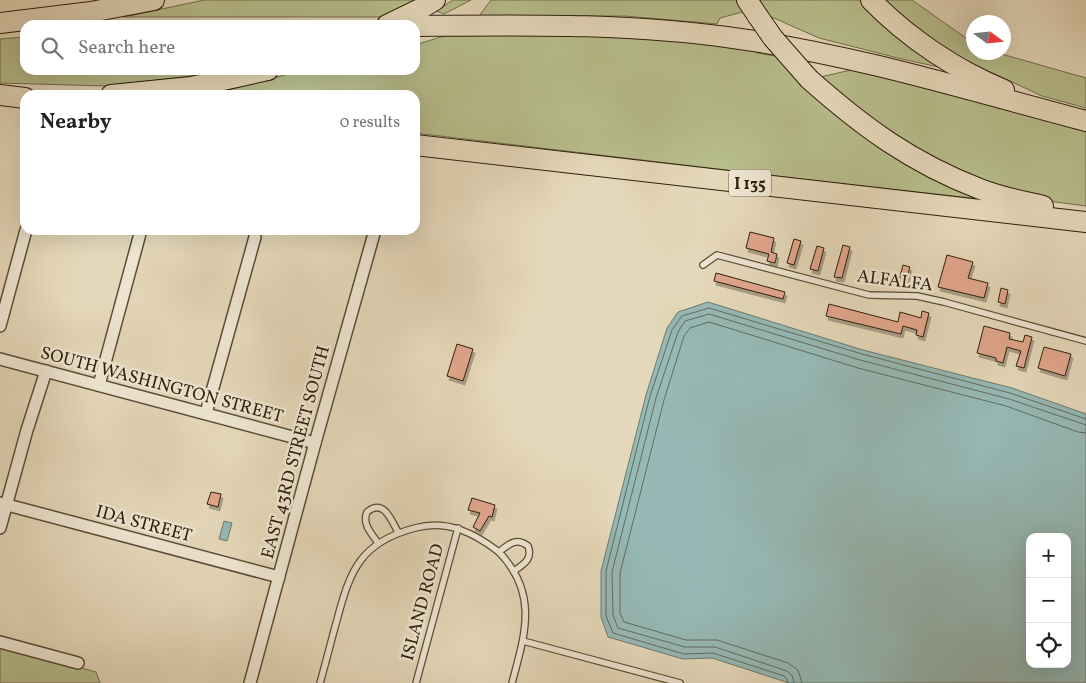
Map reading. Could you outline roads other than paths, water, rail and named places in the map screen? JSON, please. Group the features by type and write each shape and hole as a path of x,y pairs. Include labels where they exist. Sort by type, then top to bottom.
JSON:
{"highway":[{"path":"25,20 91,12 154,0"},
{"path":"397,20 435,0"},
{"path":"871,0 914,37 945,59 987,83 1083,121"},
{"path":"752,8 773,38 808,79 848,114 912,158 982,190 1016,200 1086,214"},
{"path":"0,23 20,21"},
{"path":"420,26 628,28 740,39 847,59 1083,121"},
{"path":"0,30 20,29"},
{"path":"161,90 191,87 245,75"},
{"path":"0,96 20,98"},
{"name":"I 135","path":"420,146 1086,222"}],"street":[{"path":"0,326 25,235"},
{"path":"99,385 140,235"},
{"name":"EAST 43RD STREET SOUTH","path":"250,683 374,235"},
{"path":"206,414 254,237"},
{"name":"SOUTH WASHINGTON STREET","path":"0,359 315,443"},
{"path":"0,528 3,503 46,371"},
{"name":"IDA STREET","path":"3,503 279,577"},
{"path":"0,642 78,662"}],"lane":[{"name":"ALFALFA","path":"703,265 717,255 869,296 899,294 926,298 1086,341"},
{"path":"378,543 365,522 367,512 372,508 377,507 388,513 398,532"},
{"path":"320,683 349,580 363,557 378,543 398,532 440,524 458,528 475,536 499,552 514,571 521,587 526,621 512,683"},
{"name":"ISLAND ROAD","path":"416,683 458,528"},
{"path":"499,552 514,541 523,542 528,546 530,550 528,560 514,571"},
{"path":"523,641 680,683"}],"water":[{"path":"708,302 863,350 1012,388 1086,414 1086,683 789,683 712,658 683,659 608,637 601,617 601,571 646,395 667,328 678,312"},
{"path":"224,521 232,523 227,541 219,539"}]}
